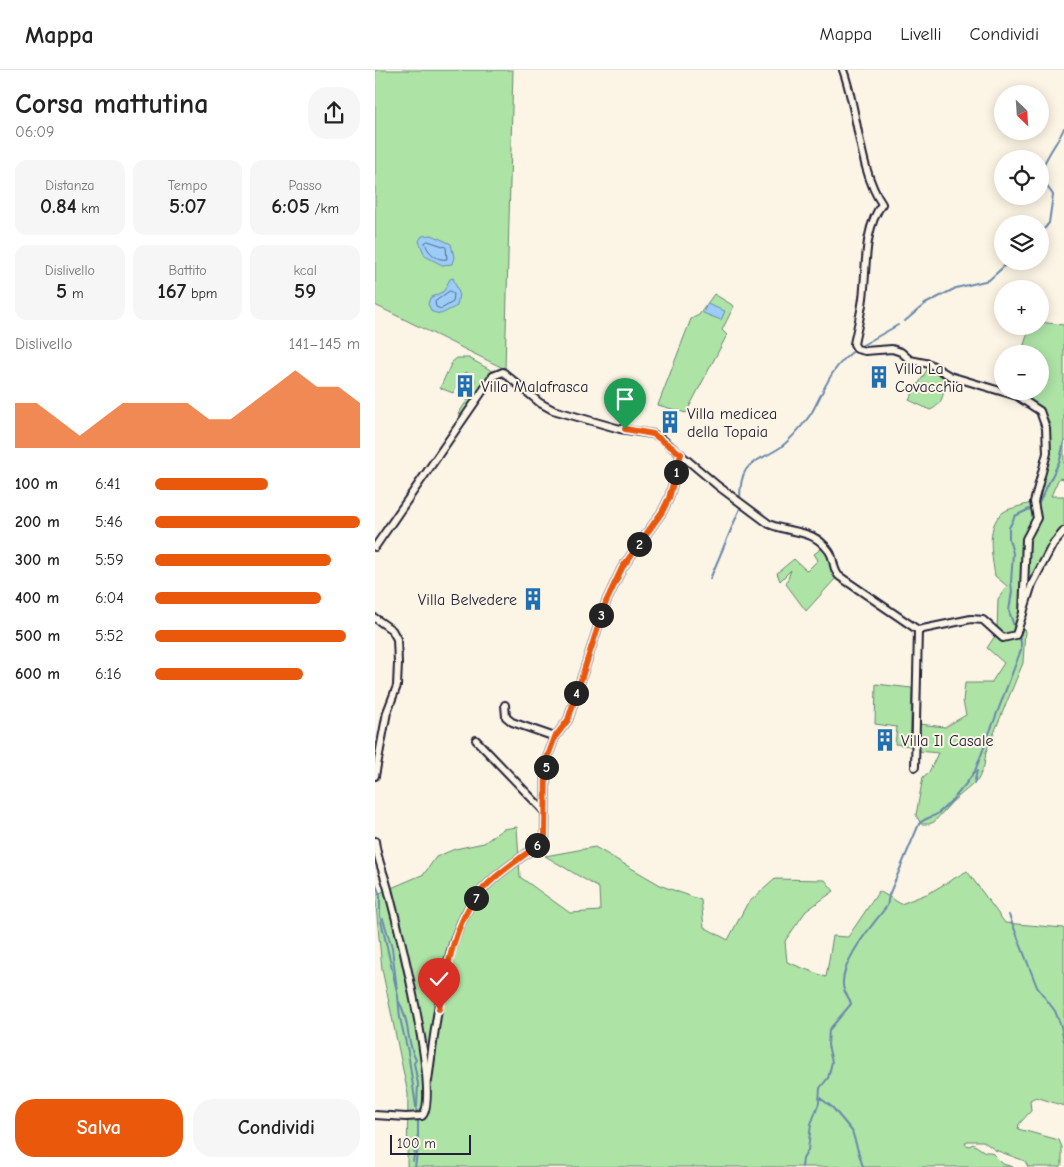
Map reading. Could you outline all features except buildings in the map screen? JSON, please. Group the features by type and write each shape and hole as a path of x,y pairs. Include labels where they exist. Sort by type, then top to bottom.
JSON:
{"street":[{"path":"843,70 853,102 870,181 882,204 871,225 861,312 854,344 857,349 865,351 892,348 901,352 910,360 930,364 950,376 1017,396 1040,411 1046,428 1047,453 1034,508 1037,518 1026,539 1023,614"},
{"path":"375,547 497,373 508,374 527,392 553,410 620,428 653,434 769,524 778,528 804,532 815,538 830,552 834,571 839,576 918,630 971,619 983,620 1007,638 1016,635 1028,593 1053,544 1064,531"},
{"path":"375,1115 417,1117 426,1110 428,1081 450,956 464,917 474,900 487,885 540,843 545,836 546,761 555,737 568,720 606,602 622,568 662,512 669,498 681,454"},
{"path":"375,618 393,630 397,639 398,663 397,686 387,712 375,776"},
{"path":"915,766 918,630"},
{"path":"505,705 506,717 512,722 555,737"},
{"path":"476,740 545,812"},
{"path":"375,842 377,857 389,892 419,1018 421,1050 428,1081"}],"green space":[{"path":"375,70 513,70 505,369 375,305"},
{"path":"714,294 734,306 722,330 727,335 686,413 658,405 691,319 699,315"},
{"path":"1049,323 1064,325 1064,479 1059,478 1051,496 1064,496 1064,531 1036,576 1020,625 1025,631 1023,663 986,752 984,766 978,780 952,802 934,822 921,824 916,815 923,777 929,772 938,753 918,751 919,724 945,727 966,715 963,701 965,683 991,683 1004,663 987,648 997,633 998,599 1007,586 995,576 991,549 992,530 1000,515 1007,510 1034,502 1046,456 1047,443 1045,420 1038,409 1024,400 1049,400 1049,345 1024,345 1027,335 1049,335"},
{"path":"457,358 469,358 494,372 461,418 458,414 475,389 475,378 466,372 453,393 440,388 452,362"},
{"path":"928,368 942,376 944,386 941,400 935,408 930,410 909,400"},
{"path":"821,549 827,553 836,578 806,611 786,584 791,570 780,581 777,573 794,559 807,571 818,560 814,554"},
{"path":"876,684 912,688 910,746 895,744 897,727 875,724"},
{"path":"517,827 520,877 570,913 600,911 599,888 545,856 595,847 662,886 701,900 704,927 728,940 747,904 775,879 825,880 834,891 806,911 785,941 787,962 826,977 833,936 848,937 879,891 901,904 929,893 967,871 1005,923 1064,928 1064,1106 1036,1097 1030,1100 1031,1111 1019,1124 1018,1129 1059,1140 1062,1147 1062,1165 1060,1167 1028,1167 1025,1161 995,1150 983,1141 967,1141 965,1144 969,1146 973,1144 985,1152 991,1152 1003,1164 1013,1167 407,1167 408,1094 382,969 375,895 424,874 436,857 455,849 484,843 503,829"}],"water":[{"path":"432,235 451,244 454,257 452,264 442,265 425,256 419,241 422,236"},
{"path":"453,278 459,293 457,306 441,314 432,312 428,304 430,298 444,291 450,279"},
{"path":"707,304 725,311 721,320 703,313"}],"waterway":[{"path":"1049,223 1053,195 1043,180 1041,173 1064,128"},
{"path":"905,321 925,304 956,288 989,280 1000,270"},
{"path":"861,346 898,325"},
{"path":"740,500 741,487 746,470 756,461 781,447 798,431 812,412 834,371 855,350"},
{"path":"1015,629 1009,611 1012,591 1013,553 1009,539 1009,528 1015,516 1038,505 1060,460 1064,441"},
{"path":"710,579 741,506"},
{"path":"802,1167 803,1159 808,1150 811,1124 819,1103 820,1088 828,1078 832,1062 828,1045 829,1030 851,1004 844,990 845,969 857,946 887,906 889,895 919,824 923,820 937,814 947,805 975,771 1021,650 1021,642 1018,635"},
{"path":"974,784 977,771"},
{"path":"375,883 380,895 380,916 398,996 400,1018 408,1052 418,1120 418,1147 415,1167"},
{"path":"1009,915 1037,987 1055,1011 1064,1041"},
{"path":"383,919 392,948 397,990"},
{"path":"399,1002 405,1016 416,1060 414,1063 418,1084 417,1107"},
{"path":"820,1098 832,1107 852,1131 863,1167"},
{"path":"413,1161 418,1134"}],"place":[{"name":"Villa La Covacchia","path":"879,377"},
{"name":"Villa Malafrasca","path":"465,386"},
{"name":"Villa medicea della Topaia","path":"670,422"},
{"name":"Villa Belvedere","path":"533,599"},
{"name":"Villa Il Casale","path":"885,740"}],"route":[{"path":"439,1009 450,956 464,917 474,900 496,876 540,843 545,836 546,761 555,737 568,720 606,602 622,568 662,512 669,498 681,454 653,434 625,429"}]}
